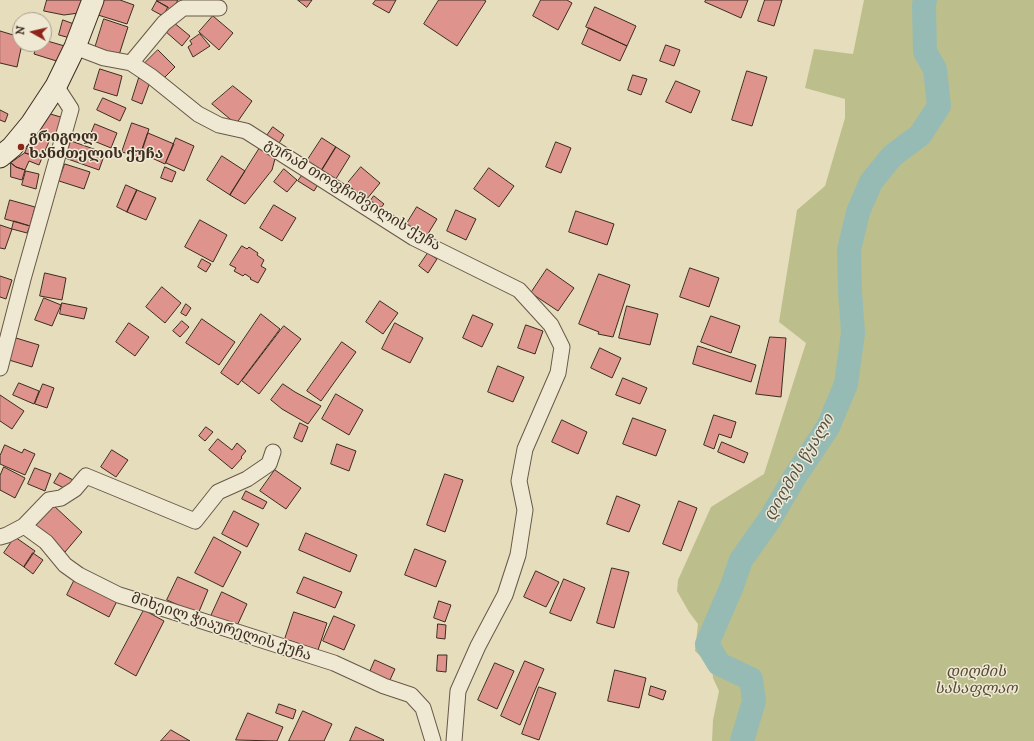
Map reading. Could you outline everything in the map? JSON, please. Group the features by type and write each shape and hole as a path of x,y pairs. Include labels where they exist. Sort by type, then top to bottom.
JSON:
{"street":[{"path":"0,157 12,148 31,124 56,86 75,47 93,0"},
{"path":"131,63 164,23 183,8 219,8"},
{"name":"გურამ თოფჩიშვილის ქუჩა","path":"75,47 104,58 131,63 152,77 198,114 219,125 246,131 414,238 519,290 551,326 562,347 558,372 525,449 519,480 525,510 518,555 505,595 478,646 458,691 454,741"},
{"path":"0,368 23,279 71,109 56,86"},
{"path":"0,537 24,526 49,500 61,498 75,488 86,476 195,521 218,492 247,479 269,464 273,452"},
{"name":"მიხეილ ჭიაურელის ქუჩა","path":"24,526 46,542 65,564 79,574 118,595 334,663 384,686 411,695 423,708 432,741"}],"green space":[{"name":"დიღმის სასაფლაო","path":"864,0 1034,0 1034,741 712,741 713,720 719,691 713,678 712,667 695,651 698,624 677,591 678,580 711,507 764,474 806,343 779,322 797,210 825,186 845,118 845,99 805,88 814,49 853,54"}],"building":[{"path":"47,0 82,0 79,13 64,15 44,11"},
{"path":"102,0 120,0 134,5 127,24 98,15"},
{"path":"157,0 178,0 172,10"},
{"path":"298,0 312,0 307,7"},
{"path":"376,0 396,0 389,13 373,4"},
{"path":"439,0 486,1 457,46 424,24"},
{"path":"541,0 567,0 572,3 558,30 533,16"},
{"path":"706,0 748,0 741,18 705,2"},
{"path":"765,0 782,0 774,26 758,21"},
{"path":"157,1 168,7 163,16 152,10"},
{"path":"595,7 636,26 627,46 586,27"},
{"path":"213,16 233,33 219,50 199,32"},
{"path":"104,19 128,27 119,55 95,48"},
{"path":"63,20 74,24 70,38 59,35"},
{"path":"173,22 190,36 182,46 165,31"},
{"path":"589,28 627,46 620,61 582,44"},
{"path":"0,31 12,35 12,52 20,52 17,67 0,63"},
{"path":"200,34 210,46 193,57 188,47 192,44 190,41"},
{"path":"52,42 68,47 63,63 34,54 35,52 52,52"},
{"path":"666,45 680,50 674,66 660,61"},
{"path":"158,50 175,67 162,80 145,63"},
{"path":"100,69 122,76 117,96 94,89"},
{"path":"747,71 767,77 752,126 732,120"},
{"path":"633,75 647,79 641,95 628,90"},
{"path":"139,78 150,82 142,104 132,100"},
{"path":"676,81 700,91 691,113 666,102"},
{"path":"233,86 252,101 236,124 212,104"},
{"path":"103,98 126,108 120,121 97,110"},
{"path":"0,110 8,114 5,122 0,120"},
{"path":"47,113 64,118 58,140 35,131"},
{"path":"132,123 149,129 140,157 122,152"},
{"path":"95,124 117,133 111,148 89,139"},
{"path":"273,127 284,135 278,145 266,137"},
{"path":"35,131 51,137 42,158 25,153"},
{"path":"148,133 174,144 165,164 141,153"},
{"path":"176,138 194,146 184,171 166,163"},
{"path":"322,138 336,147 320,173 305,164"},
{"path":"71,141 105,153 99,170 65,158"},
{"path":"556,142 571,148 561,173 546,167"},
{"path":"261,146 276,155 272,170 245,204 230,195"},
{"path":"336,147 350,156 334,182 320,173"},
{"path":"25,153 42,158 39,165 29,161 25,170 16,167 11,163"},
{"path":"222,156 245,171 230,195 207,180"},
{"path":"11,163 16,167 25,170 22,180 11,177"},
{"path":"65,164 90,172 84,189 59,181"},
{"path":"165,167 176,172 172,182 161,178"},
{"path":"361,167 380,183 366,200 347,184"},
{"path":"489,168 514,186 499,207 474,189"},
{"path":"284,169 297,180 287,192 274,182"},
{"path":"26,171 39,174 36,189 22,185"},
{"path":"304,173 319,183 314,191 298,181"},
{"path":"126,185 137,190 127,212 117,207"},
{"path":"137,190 156,198 146,220 127,212"},
{"path":"374,196 384,204 379,210 369,203"},
{"path":"10,200 35,207 30,226 5,219"},
{"path":"274,205 296,218 282,241 260,228"},
{"path":"417,207 437,219 426,237 406,225"},
{"path":"456,210 476,219 466,240 447,231"},
{"path":"576,211 614,224 607,245 569,232"},
{"path":"200,220 227,235 213,262 185,247"},
{"path":"14,221 30,226 27,233 12,229"},
{"path":"0,225 12,229 5,249 0,248"},
{"path":"242,246 247,249 249,247 258,253 257,255 264,260 261,266 266,269 258,283 250,279 251,278 245,274 243,276 234,271 236,268 230,265"},
{"path":"428,253 437,259 428,273 419,266"},
{"path":"202,259 211,264 206,272 198,267"},
{"path":"690,268 719,278 709,307 680,297"},
{"path":"547,269 574,288 558,311 531,293"},
{"path":"45,273 66,278 62,300 40,296"},
{"path":"599,274 630,285 613,337 598,334 599,332 579,324"},
{"path":"0,276 12,280 6,299 0,297"},
{"path":"162,287 181,303 165,323 146,307"},
{"path":"44,298 61,305 52,326 35,320"},
{"path":"380,301 398,313 383,334 366,322"},
{"path":"62,303 87,308 84,319 60,314"},
{"path":"186,304 191,308 186,316 181,313"},
{"path":"627,306 658,314 650,345 619,338"},
{"path":"261,314 280,329 238,385 221,373"},
{"path":"473,315 493,324 482,347 463,338"},
{"path":"711,316 740,326 731,353 701,342"},
{"path":"202,319 235,342 219,365 186,343"},
{"path":"182,321 189,327 180,337 173,331"},
{"path":"129,323 149,337 135,356 116,342"},
{"path":"395,323 423,338 410,363 382,349"},
{"path":"526,325 543,331 535,354 518,348"},
{"path":"284,326 301,339 259,394 242,381"},
{"path":"770,337 786,338 781,397 756,394"},
{"path":"16,338 39,345 32,367 9,360"},
{"path":"342,342 356,352 321,401 307,391"},
{"path":"698,346 756,365 751,382 693,364"},
{"path":"600,348 621,358 612,378 591,368"},
{"path":"498,366 524,377 513,402 488,392"},
{"path":"623,378 647,388 640,404 616,395"},
{"path":"19,383 39,391 34,404 13,395"},
{"path":"43,384 54,388 47,408 35,404"},
{"path":"283,384 321,406 308,424 282,409 271,400"},
{"path":"336,394 363,410 349,435 322,419"},
{"path":"0,395 24,411 12,429 0,421"},
{"path":"714,415 736,422 731,438 719,434 714,449 704,445"},
{"path":"633,418 666,430 656,456 623,444"},
{"path":"562,420 587,432 578,454 552,442"},
{"path":"300,423 308,427 302,442 294,438"},
{"path":"206,427 213,432 205,441 199,436"},
{"path":"218,439 232,450 237,443 246,451 232,469 209,450"},
{"path":"722,442 748,453 744,463 718,452"},
{"path":"337,444 356,451 349,471 331,464"},
{"path":"5,445 22,453 24,449 35,454 25,475 0,464 0,456"},
{"path":"112,450 128,460 116,477 101,467"},
{"path":"4,467 25,478 15,498 0,490 0,476"},
{"path":"35,468 51,474 45,491 28,484"},
{"path":"275,470 301,488 286,509 260,491"},
{"path":"60,473 73,480 68,490 54,483"},
{"path":"445,474 463,480 445,532 427,525"},
{"path":"246,491 267,502 263,509 242,499"},
{"path":"617,496 640,505 629,532 607,524"},
{"path":"679,501 697,508 681,551 663,544"},
{"path":"53,505 82,532 65,552 35,525"},
{"path":"234,511 259,524 247,547 222,534"},
{"path":"306,533 357,555 350,572 299,550"},
{"path":"15,537 35,551 24,567 4,553"},
{"path":"214,537 241,552 223,587 195,573"},
{"path":"415,549 446,561 436,587 405,575"},
{"path":"33,553 43,560 33,574 24,567"},
{"path":"612,568 629,572 614,628 597,623"},
{"path":"536,571 559,582 546,607 524,597"},
{"path":"178,577 208,590 198,614 167,600"},
{"path":"304,577 342,592 335,608 297,593"},
{"path":"75,579 117,601 109,617 67,595"},
{"path":"564,579 585,588 571,621 550,613"},
{"path":"222,592 247,604 236,628 211,616"},
{"path":"439,601 451,605 445,622 434,618"},
{"path":"144,610 164,621 136,676 115,664"},
{"path":"294,612 327,623 318,650 285,639"},
{"path":"334,616 355,625 344,650 323,641"},
{"path":"438,624 446,625 445,639 437,638"},
{"path":"438,655 447,655 446,672 437,671"},
{"path":"375,660 395,669 389,682 369,674"},
{"path":"525,661 544,669 520,725 501,716"},
{"path":"495,663 514,671 497,709 478,700"},
{"path":"615,670 646,678 639,708 608,701"},
{"path":"651,686 666,691 663,700 649,695"},
{"path":"539,687 556,693 539,740 522,734"},
{"path":"279,704 296,710 293,719 276,713"},
{"path":"303,711 332,724 324,741 289,741"},
{"path":"248,713 283,727 277,741 236,740"},
{"path":"356,727 384,740 350,741"},
{"path":"171,730 190,741 161,741"}],"waterway":[{"name":"დიღმის წყალი","path":"742,741 754,701 751,679 719,664 707,644 732,586 741,560 770,519 796,475 828,427 846,384 853,333 849,250 858,212 871,182 892,156 920,135 939,106 935,69 925,52 925,0"}],"place":[{"name":"გრიგოლ ხანძთელის ქუჩა","path":"21,147"}]}
